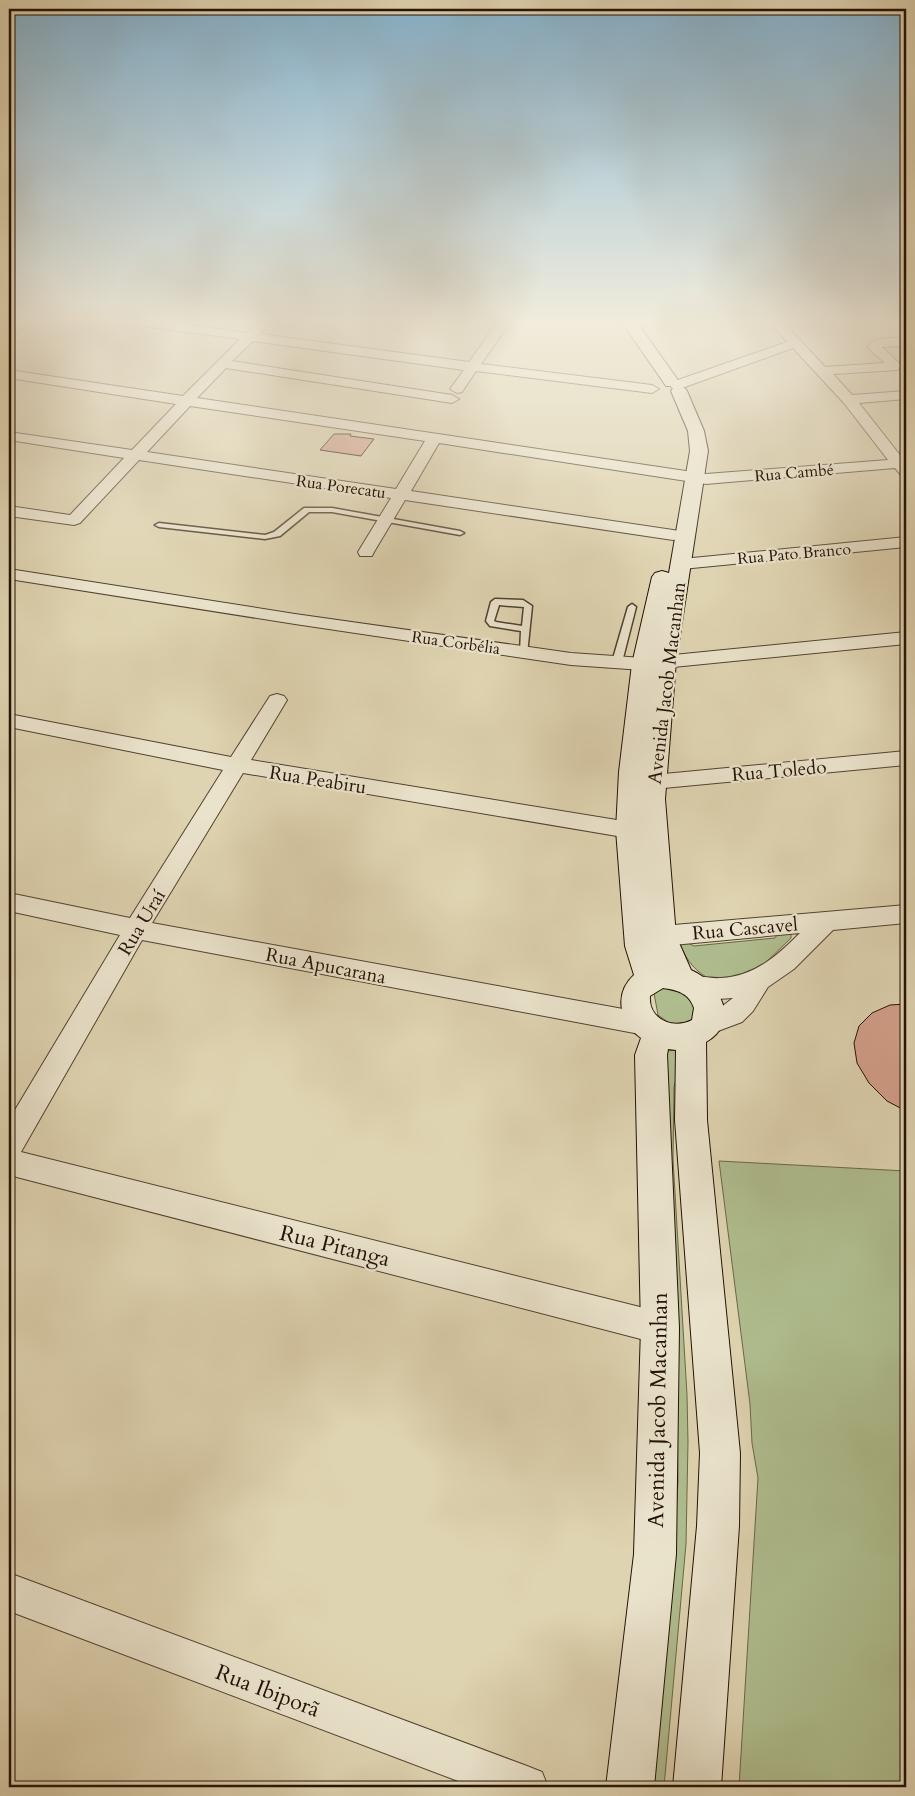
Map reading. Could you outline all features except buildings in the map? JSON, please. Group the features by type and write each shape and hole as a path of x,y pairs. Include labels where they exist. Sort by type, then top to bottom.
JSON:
{"main road":[{"name":"Avenida Jacob Macanhan","path":"650,980 639,946 629,830 630,772 654,663 682,564 689,477 682,453 682,439 672,405"},
{"name":"Avenida Jacob Macanhan","path":"678,405 696,431 699,451 689,477 673,535 654,663 652,799 662,936 687,981"},
{"path":"663,976 687,981 708,1000 710,1010 675,1028 637,1014 635,1001 640,987 650,980 663,976"},
{"name":"Avenida Jacob Macanhan","path":"630,1787 655,1554 660,1328 651,1055 675,1028"},
{"path":"675,1028 691,1120 720,1453 718,1526 696,1787"}],"street":[{"path":"9,511 74,520 182,405"},
{"name":"Rua Cambé","path":"211,405 706,479 904,466"},
{"path":"853,405 904,466"},
{"name":"Rua Porecatu","path":"9,436 673,535"},
{"path":"366,552 399,494 434,439"},
{"name":"Rua Pato Branco","path":"682,564 906,542"},
{"name":"Rua Corbélia","path":"9,574 295,619 571,659 654,663 906,638"},
{"name":"Rua Uraí","path":"9,1146 136,929 277,700"},
{"name":"Rua Peabiru","path":"9,720 236,765 629,830"},
{"name":"Rua Toledo","path":"652,782 906,758"},
{"name":"Rua Apucarana","path":"9,902 136,929 675,1028"},
{"name":"Rua Cascavel","path":"662,936 906,914"},
{"name":"Rua Cascavel","path":"687,981 714,990 729,990 758,980 778,969 828,920"},
{"name":"Rua Cascavel","path":"675,1028 729,1018 748,998 758,980"},
{"name":"Rua Pitanga","path":"9,1162 660,1328"},
{"name":"Rua Ibiporã","path":"9,1592 527,1787"}],"lane":[{"path":"159,525 266,537 277,534 307,510 332,510 460,533"},
{"path":"524,652 528,606 495,602 490,621 493,624 526,628"},
{"path":"617,662 632,607"}],"green space":[{"path":"782,927 791,933 791,938 755,973 713,981 693,966 680,944 682,940 694,946 775,938"},
{"path":"662,987 686,990 694,1007 693,1016 687,1024 672,1025 658,1015 654,993"},
{"path":"685,1050 674,1087 673,1159 687,1395 686,1544 664,1787 651,1787 665,1669 678,1482 677,1404 659,1051"},
{"path":"719,1161 906,1171 906,1787 739,1787 758,1478 752,1443 750,1404"}]}
